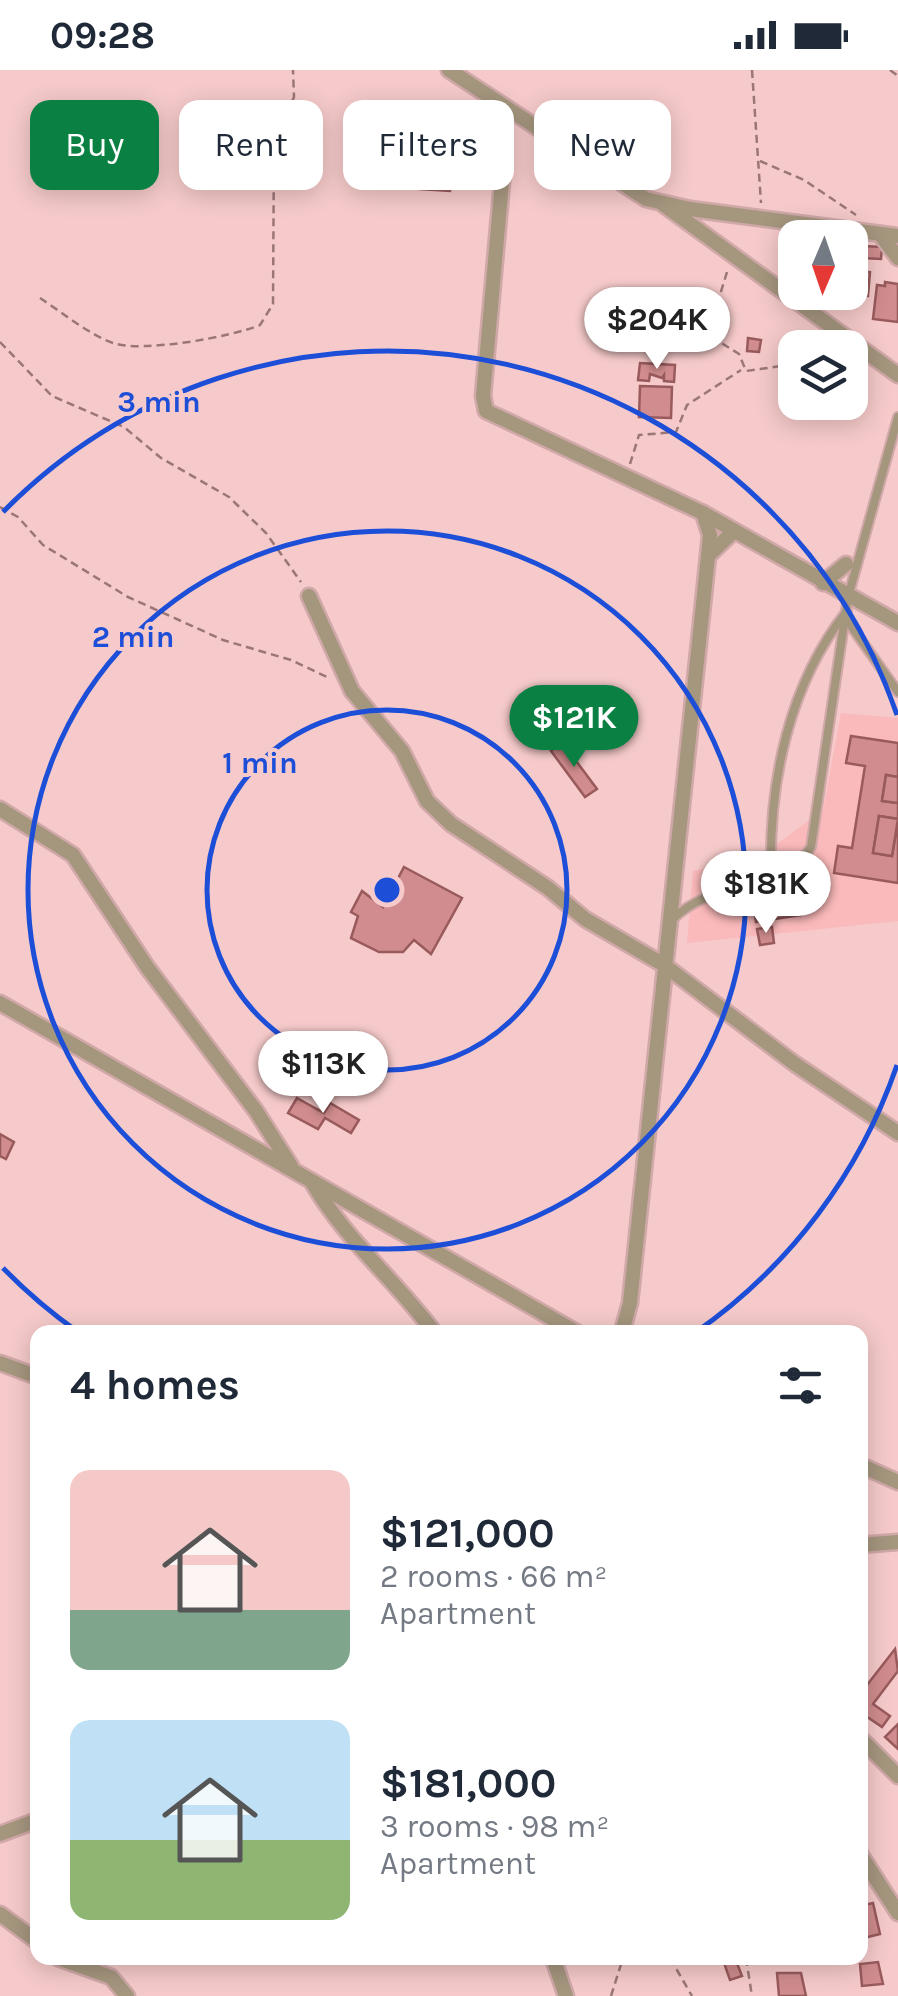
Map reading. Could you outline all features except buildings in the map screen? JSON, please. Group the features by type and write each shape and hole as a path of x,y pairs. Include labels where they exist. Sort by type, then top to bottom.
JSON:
{"street":[{"path":"449,70 491,100"},
{"path":"514,115 624,186 661,203 898,375"},
{"path":"501,190 484,407 488,414 703,513 824,583 847,609 898,623"},
{"path":"661,203 898,236"},
{"path":"874,233 898,258"},
{"path":"624,1325 630,1303 670,922 678,804 708,556 710,535 703,513"},
{"path":"708,556 733,532"},
{"path":"824,583 846,564"},
{"path":"310,596 352,691 402,751 427,800 452,824 535,879 585,919 664,965 794,1064 898,1133"},
{"path":"0,809 73,855 147,967 256,1111 294,1170"},
{"path":"0,1003 564,1325"},
{"path":"312,1181 324,1204 391,1276 429,1325"},
{"path":"0,1362 30,1374"},
{"path":"868,1469 898,1482"},
{"path":"868,1544 898,1542"},
{"path":"868,1746 898,1776"},
{"path":"0,1834 30,1823"},
{"path":"868,1866 898,1913"},
{"path":"0,1914 30,1936"},
{"path":"77,1965 110,1977 127,1996"},
{"path":"555,1965 566,1996"}],"lane":[{"path":"670,922 696,899 799,863 810,848 847,609 898,417"},
{"path":"847,609 898,692"},
{"path":"771,873 770,838 784,742 810,664 847,609"}],"path":[{"path":"40,298 106,340 124,346 260,325 273,304 274,142 294,96 293,70"},
{"path":"752,70 762,219"},
{"path":"890,70 898,76"},
{"path":"760,161 804,180 874,233"},
{"path":"732,258 711,328 717,342 739,354 742,369"},
{"path":"0,342 52,396 124,427 161,458 229,497 266,534 310,596"},
{"path":"625,474 640,435 676,432 687,405 742,369 753,372 778,367"},
{"path":"0,507 18,517 43,544 128,597 223,640 291,660 352,691"},
{"path":"612,1996 621,1965"},
{"path":"674,1965 692,1996"},
{"path":"747,1965 752,1996"}],"shaded area":[{"path":"841,713 898,718 898,921 687,943 693,871 754,861 823,810"}]}
